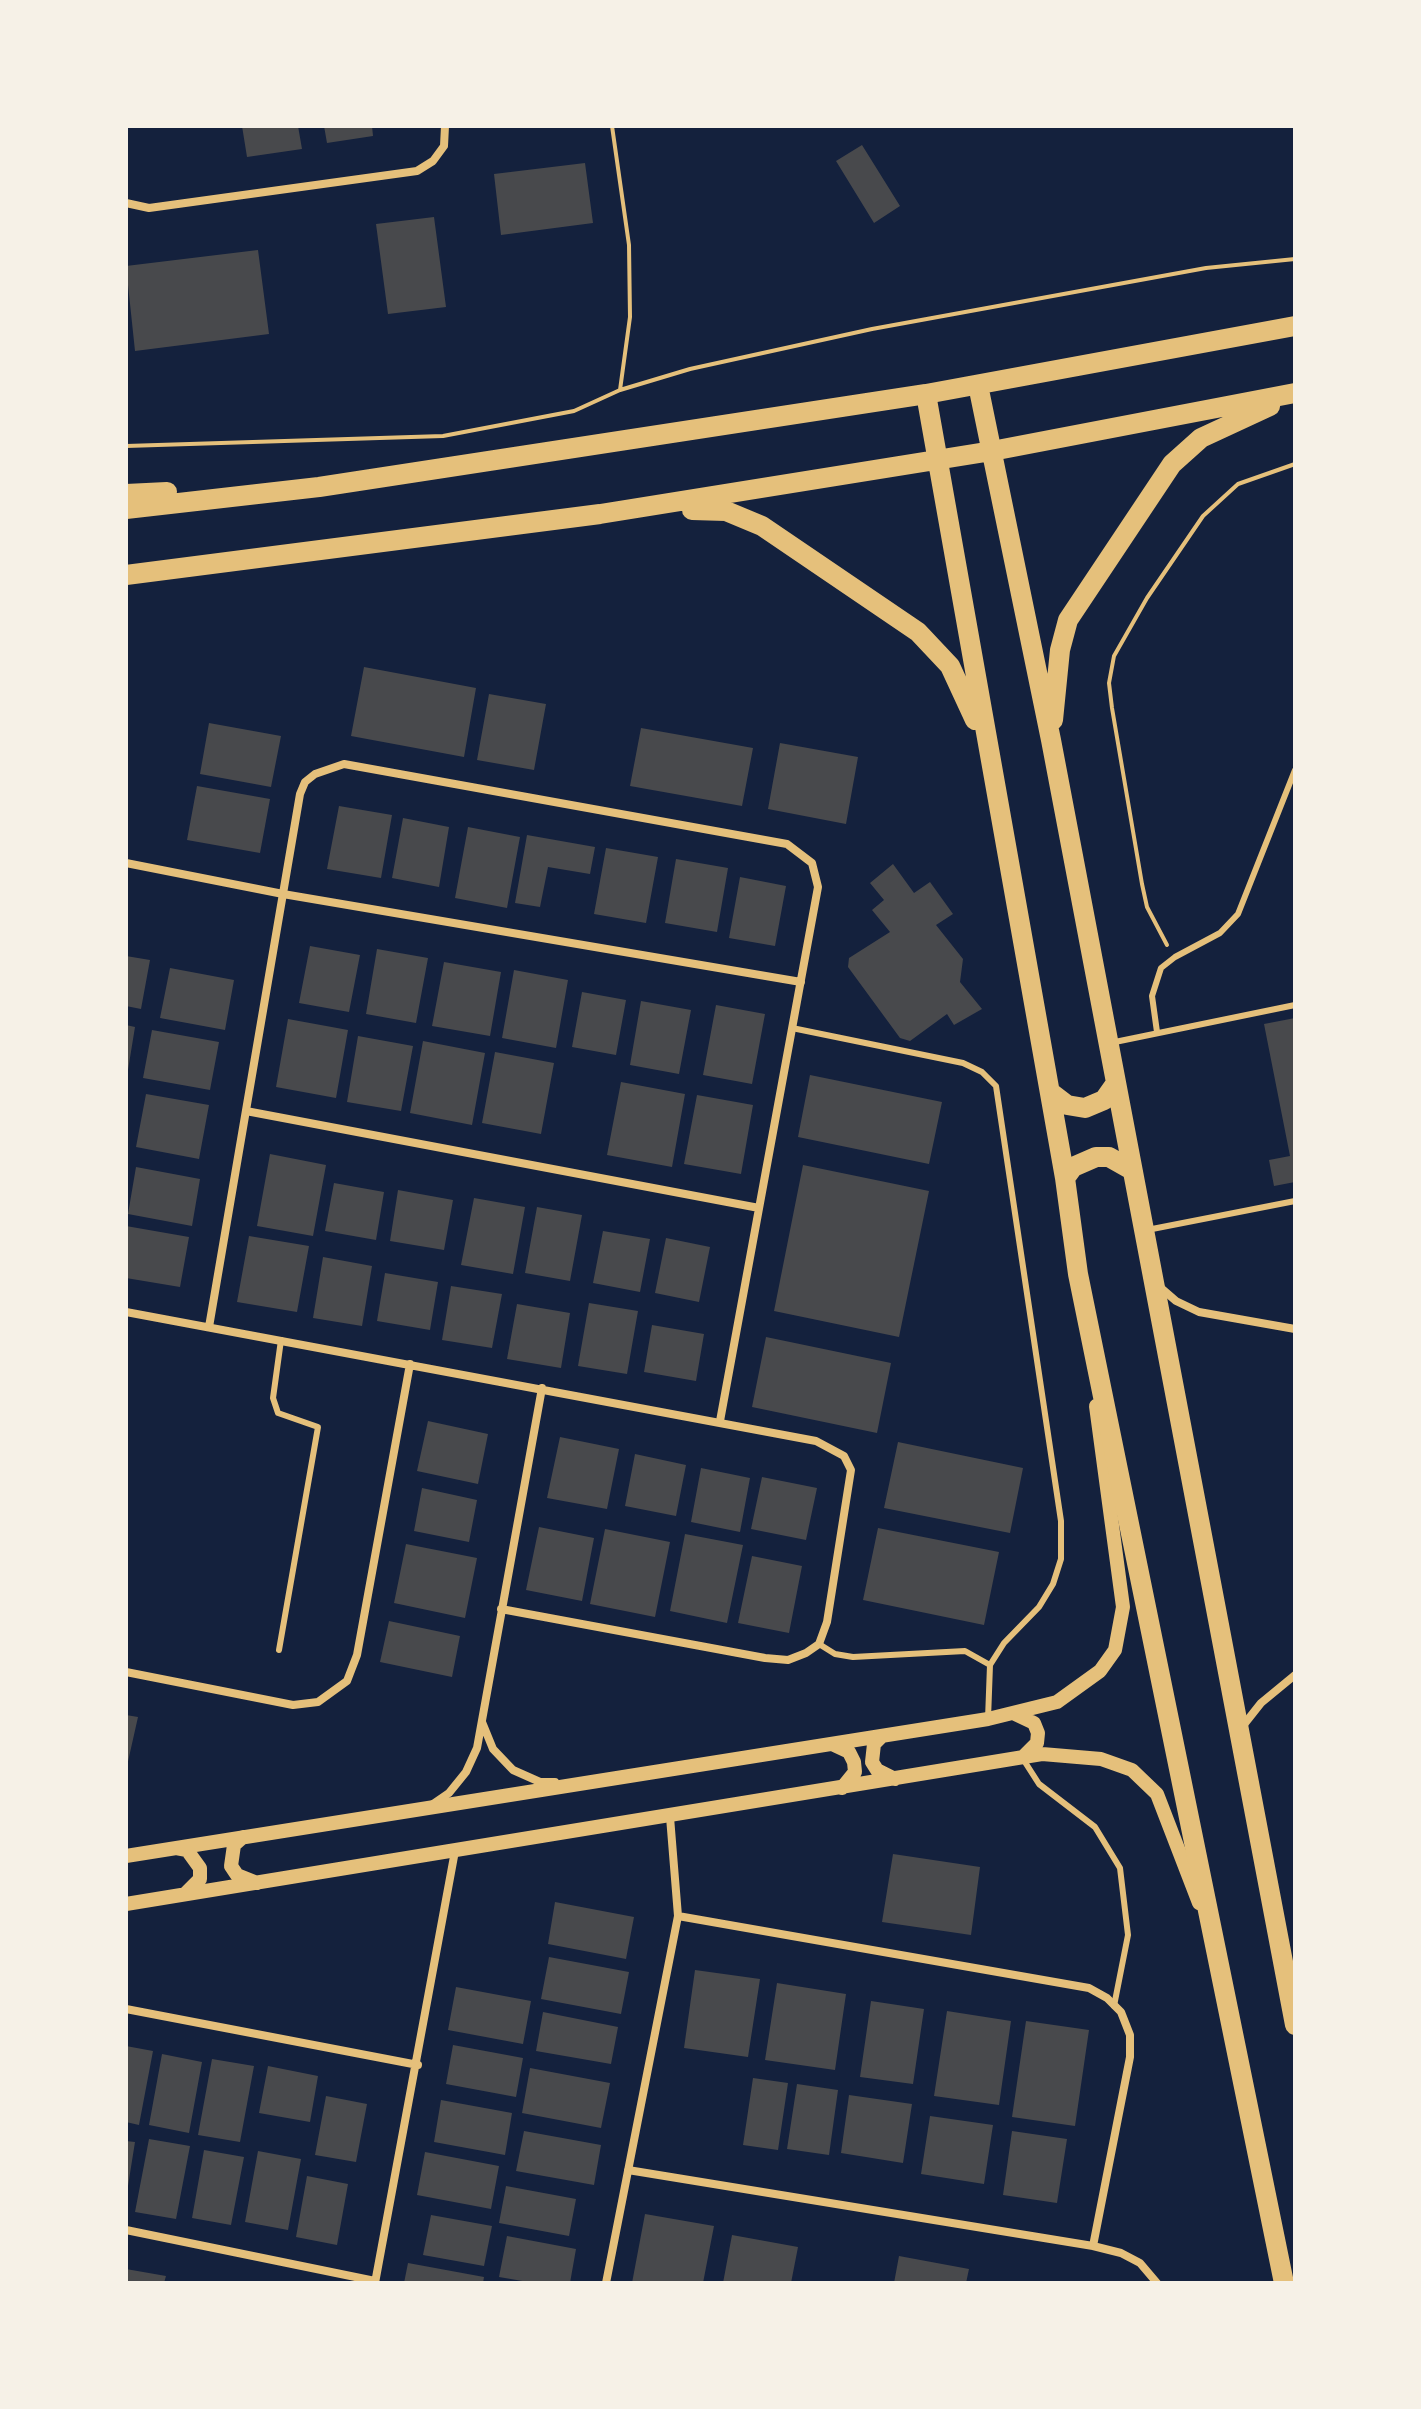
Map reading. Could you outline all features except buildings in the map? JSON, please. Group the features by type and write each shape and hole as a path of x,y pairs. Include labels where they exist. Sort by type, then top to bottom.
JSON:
{"main road":[{"path":"126,509 319,487 926,394 1295,326"},
{"path":"978,385 1051,740 1295,2025"},
{"path":"926,394 1065,1178 1078,1274 1220,1956 1284,2283"},
{"path":"126,575 600,514 992,451 1295,394"},
{"path":"1051,740 1060,650 1068,620 1172,464 1201,438 1295,394"},
{"path":"126,494 319,487"},
{"path":"600,514 713,509 762,526 931,643 959,684 988,750"},
{"path":"1050,1092 1067,1105 1085,1108 1104,1100 1116,1083"},
{"path":"1065,1178 1073,1167 1096,1157 1109,1157 1132,1170"}],"street":[{"path":"126,203 149,208 417,171 433,161 444,146 445,126"},
{"path":"209,1327 300,794 305,782 315,774 344,764 772,841 787,844 802,853 812,863 818,887 720,1421"},
{"path":"126,863 283,894 801,982"},
{"path":"246,1111 759,1208"},
{"path":"126,1856 427,1809 570,1783 988,1719 1057,1702 1100,1671 1115,1650 1123,1607 1078,1274"},
{"path":"1154,1283 1176,1301 1199,1312 1295,1329"},
{"path":"126,1312 816,1441 844,1456 851,1470 827,1622 819,1644 788,1660 501,1609"},
{"path":"126,1672 293,1705 318,1702 347,1681 357,1655 410,1364"},
{"path":"427,1809 449,1793 466,1772 477,1748 542,1388"},
{"path":"1239,1731 1261,1703 1295,1675"},
{"path":"1015,1714 1034,1723 1038,1733 1037,1743 1022,1757"},
{"path":"482,1721 493,1749 513,1770 540,1782 570,1783"},
{"path":"882,1736 874,1744 872,1762 877,1770 895,1779"},
{"path":"831,1744 841,1746 854,1762 855,1772 842,1788"},
{"path":"126,1904 1022,1757 1071,1755 1101,1759 1132,1770 1157,1794 1220,1956"},
{"path":"606,2283 678,1916 670,1817"},
{"path":"244,1836 234,1845 231,1866 237,1875 258,1883"},
{"path":"176,1848 187,1850 200,1868 194,1889 184,1894"},
{"path":"126,2230 375,2282 418,2065 455,1851"},
{"path":"678,1916 1089,1988 1114,2006 1121,2012 1130,2035 1130,2057 1093,2246"},
{"path":"126,2009 418,2065"},
{"path":"628,2170 1093,2246 1121,2253 1140,2263 1157,2283"}],"lane":[{"path":"1157,1032 1152,996 1161,968 1220,933 1238,914 1295,770"},
{"path":"1107,1044 1295,1005"},
{"path":"792,1028 963,1063 982,1072 996,1086 1061,1534 1061,1559 1053,1584 1039,1607 1004,1643 990,1665 988,1719"},
{"path":"1143,1231 1295,1201"},
{"path":"279,1650 318,1427 278,1413 273,1398 281,1340"},
{"path":"819,1644 835,1654 853,1657 965,1651 990,1665"},
{"path":"1022,1757 1039,1784 1095,1827 1120,1868 1128,1935 1114,2006"}],"path":[{"path":"612,126 629,245 630,317 620,390"},
{"path":"126,446 443,436 574,411 620,390 690,369 872,329 1206,268 1295,259"},
{"path":"1175,957 1147,907 1142,884 1112,708 1109,683 1114,656 1147,598 1203,516 1238,484 1295,464"}]}
